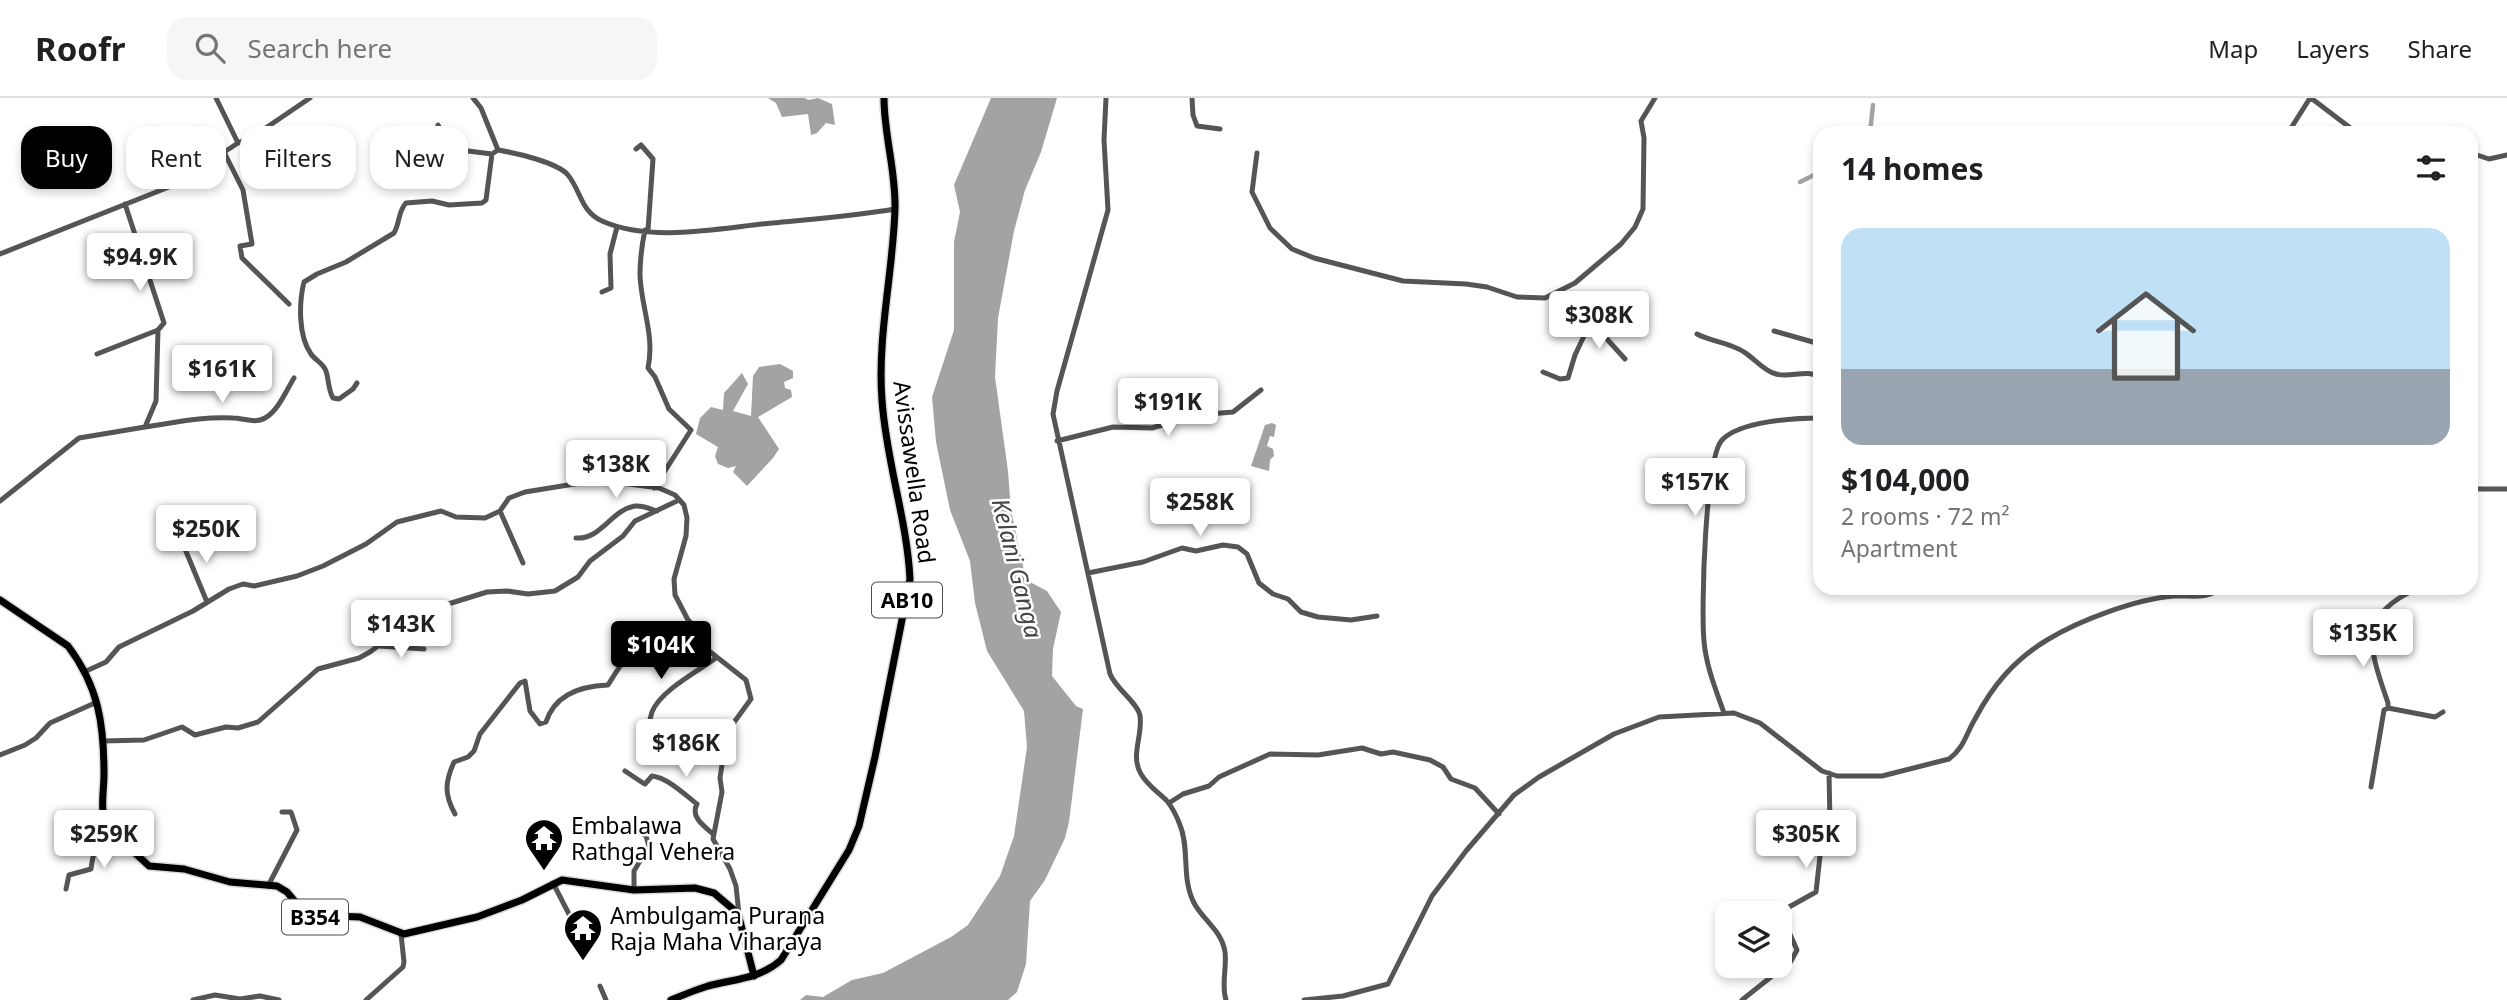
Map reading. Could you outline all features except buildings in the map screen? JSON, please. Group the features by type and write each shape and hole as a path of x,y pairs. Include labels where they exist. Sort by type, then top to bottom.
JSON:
{"main road":[{"name":"Avissawella Road","path":"671,1000 709,986 754,976 772,969 781,960 849,850 859,825 871,775 910,579 909,558 889,460 881,399 895,209 893,163 884,98"},
{"path":"0,600 68,646 84,672 103,722 102,810 108,828"},
{"name":"B354","path":"108,828 149,866 184,869 230,882 281,888 309,915 360,917 401,934"},
{"path":"401,934 477,917 522,900 553,883 569,880 634,890 695,888 706,890 724,900 739,917 754,976"}],"street":[{"path":"216,98 238,143"},
{"path":"226,150 254,136 310,98"},
{"path":"357,383 339,398 333,398 326,370 312,355 302,326 300,300 304,282 394,233 401,207 406,203 432,201 449,205 482,203 486,200 495,152 481,108 473,98"},
{"path":"1106,98 1104,140 1108,210 1052,414 1110,674 1115,685 1133,704 1141,718 1136,756 1139,772 1151,788 1169,803 1185,843 1184,865 1194,902 1219,935 1225,952 1223,990 1226,1000"},
{"path":"1192,98 1197,126 1220,129"},
{"path":"1257,153 1252,192 1270,228 1292,248 1314,258 1403,281 1466,284 1487,287 1517,297 1545,298 1575,283 1621,244 1635,227 1643,209 1644,138 1641,121 1655,98"},
{"path":"2293,126 2311,98 2348,126"},
{"path":"636,149 641,145 653,159 640,276 652,352 648,368 655,377 669,409 691,430 654,488"},
{"path":"468,151 495,152 536,160 567,173 593,217 617,227 707,230 895,209"},
{"path":"2478,155 2489,159 2507,155"},
{"path":"226,158 243,190 252,244 240,246 242,258 289,304"},
{"path":"0,254 164,189"},
{"path":"97,355 158,330 164,323 125,204"},
{"path":"602,292 611,288 610,254 617,227"},
{"path":"1543,372 1560,379 1567,378 1592,319"},
{"path":"145,427 156,401 158,330"},
{"path":"1586,331 1606,338 1625,359"},
{"path":"1774,331 1813,342"},
{"path":"1697,334 1706,339 1720,340 1743,351 1776,374 1813,373"},
{"path":"0,501 79,438 212,418 235,417 247,421 263,419 274,410 294,379"},
{"path":"1057,440 1113,427 1152,428 1198,415 1233,412 1261,390"},
{"path":"1724,713 1713,682 1704,642 1703,566 1710,482 1717,447 1723,438 1731,433 1774,419 1813,418"},
{"path":"84,672 106,662 119,647 243,584 254,586 297,576 323,566 366,544 397,522 441,511 456,517 485,518 500,511 509,498 525,492 598,480 654,488 675,495 684,505 687,518 686,536 674,579 676,596 681,611 698,629 704,647"},
{"path":"2478,489 2507,489"},
{"path":"103,741 144,740 176,727 182,727 195,735 226,727 247,726 266,716 318,669 359,658 391,636 411,627 432,609 487,592 528,594 555,591 578,577 590,561 622,536 635,521 679,500"},
{"path":"576,538 594,535 602,525 634,506 657,511"},
{"path":"500,511 523,563"},
{"path":"180,537 207,602"},
{"path":"1088,573 1143,562 1182,548 1196,551 1223,545 1238,547 1247,554 1259,583 1273,594 1288,599 1300,611 1318,617 1351,620 1377,616"},
{"path":"1304,1000 1343,996 1388,984 1432,896 1514,795 1539,777 1614,734 1659,717 1734,713 1760,723 1829,773 1837,776 1882,776 1949,759 1958,752 2005,672 2048,640 2097,617 2157,597 2189,595"},
{"path":"2388,708 2371,653 2375,628 2381,615 2391,603 2406,595"},
{"path":"455,814 446,788 454,762 468,757 474,751 481,734 520,682 525,681 530,711 540,724 546,722 562,698 570,693 590,686 608,685 627,655 652,636 662,635 704,647 746,680 751,699 727,732 720,778 722,792 713,834 714,844 730,869 736,886 739,917"},
{"path":"379,646 425,649"},
{"path":"648,734 652,710 658,702 716,658"},
{"path":"725,677 735,673"},
{"path":"0,755 36,738 50,723 97,702"},
{"path":"2388,708 2435,717 2443,712"},
{"path":"2371,787 2384,710 2388,708"},
{"path":"1169,803 1183,794 1209,786 1219,778 1270,754 1318,755 1362,748 1381,754 1393,752 1430,760 1443,767 1451,779 1475,788 1499,814"},
{"path":"625,771 645,784 656,775 676,788 697,804 695,816 713,834"},
{"path":"1742,1000 1791,961 1797,950 1780,912 1815,892 1821,847 1830,823 1829,773"},
{"path":"268,886 297,831 291,812 282,813"},
{"path":"634,821 632,828 646,836 649,846 634,872 634,890"},
{"path":"66,888 69,875 91,869 98,840 108,828"},
{"path":"553,883 572,920"},
{"path":"366,1000 403,967 401,934"},
{"path":"600,986 606,1000"},
{"path":"193,1000 215,995 240,999 260,996 279,1000"}],"water":[{"path":"768,98 818,98 832,104 835,125 826,123 817,133 811,135 808,114 782,117 776,103"},
{"name":"Kelani Ganga","path":"991,98 1057,98 1041,152 1025,190 1014,231 998,318 995,377 1011,510 1026,580 1047,591 1061,612 1053,649 1052,676 1076,706 1083,709 1069,822 1065,838 1045,880 1030,901 1026,964 1017,992 1008,1000 800,1000 806,995 823,997 852,980 883,973 968,925 1000,876 1014,836 1027,747 1024,711 987,651 975,603 970,561 950,510 936,442 932,397 954,330 954,242 960,212 954,185"},
{"path":"780,364 793,371 793,378 784,382 785,388 791,390 792,397 758,417 779,449 747,486 733,472 736,466 728,468 718,464 715,456 718,447 696,434 700,418 711,407 723,410 724,393 742,373 748,384 733,411 751,416 753,376 759,367"},
{"path":"1265,425 1276,425 1274,437 1270,436 1267,446 1273,449 1274,456 1270,460 1269,471 1251,466"}],"waterway":[{"path":"1871,126 1873,105"},
{"path":"1800,182 1813,176"}],"place":[{"name":"Embalawa Rathgal Vehera","path":"544,872"},
{"name":"Ambulgama Purana Raja Maha Viharaya","path":"583,962"}]}
